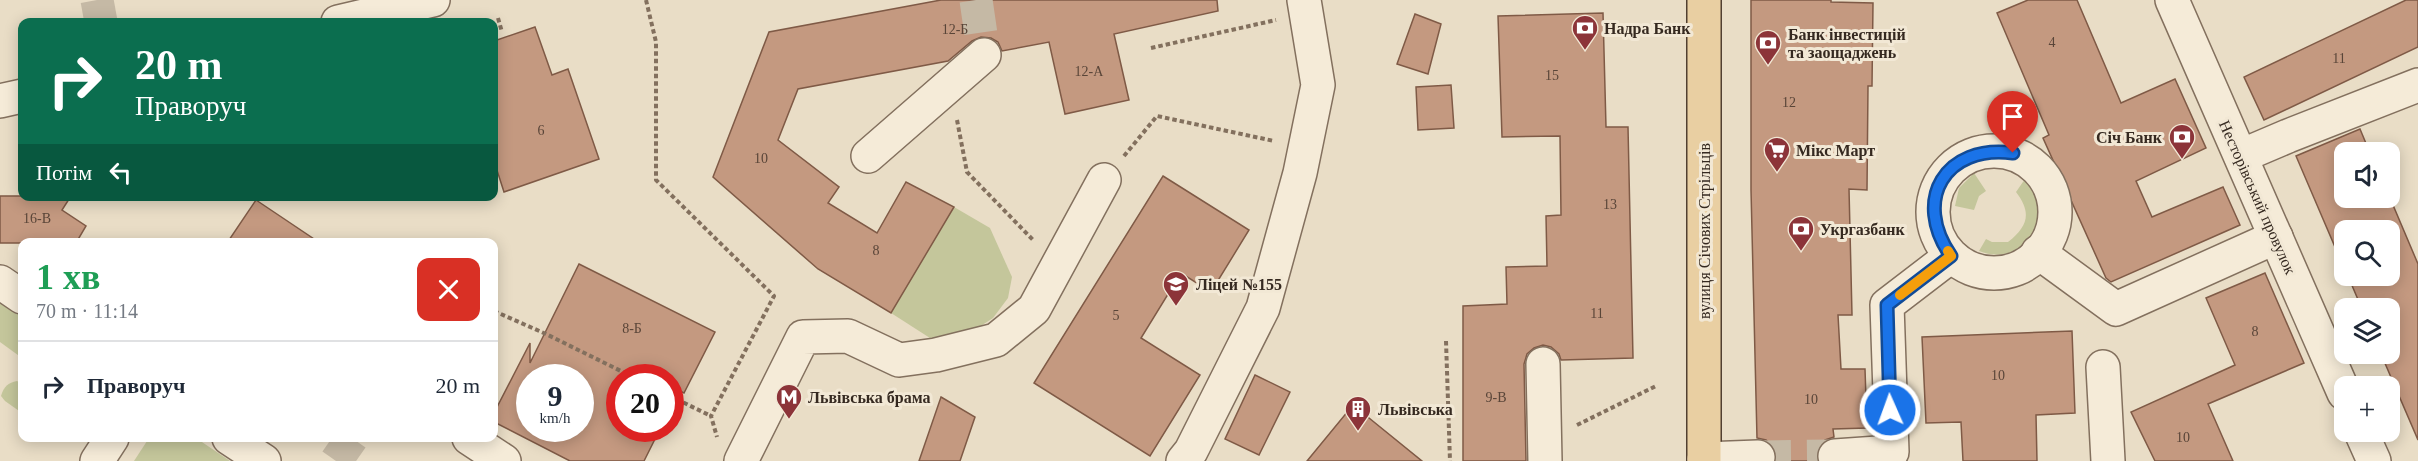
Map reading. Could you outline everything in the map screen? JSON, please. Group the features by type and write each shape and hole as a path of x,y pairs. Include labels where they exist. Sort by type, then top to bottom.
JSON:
{"main road":[{"name":"вулиця Січових Стрільців","path":"1704,0 1704,460"}],"street":[{"path":"355,18 433,0"},
{"name":"Несторівський провулок","path":"2172,0 2337,376"},
{"path":"1184,461 1263,308 1305,148 1318,85 1305,7"},
{"path":"868,156 984,55"},
{"path":"2241,156 2418,85"},
{"path":"0,101 18,97"},
{"path":"1993,151 2013,153 2031,163 2046,178 2054,197 2056,217 2051,237 2025,266 2007,273 1986,274 1967,268 1951,256 1940,239 1934,220 1934,200 1941,181 1955,165 1972,155 1993,151"},
{"path":"741,461 803,337 848,336 899,360 936,355 996,340 1034,309 1104,180"},
{"path":"2038,252 2116,309 2276,237"},
{"path":"1835,456 1892,452 1887,305 1951,256"},
{"path":"0,282 18,294"},
{"path":"1543,364 1544,451"},
{"path":"2103,367 2108,461"},
{"path":"97,461 109,442"},
{"path":"235,442 264,461"},
{"path":"475,442 504,461"},
{"path":"2365,442 2374,461"},
{"path":"1704,460 1758,457"}],"path":[{"path":"646,0 656,42 656,180 774,296 711,416 684,403"},
{"path":"1151,48 1305,7"},
{"path":"498,18 502,32"},
{"path":"951,84 967,171 1058,265"},
{"path":"1104,180 1157,116 1305,148"},
{"path":"498,313 607,364"},
{"path":"1446,341 1450,461"},
{"path":"1544,451 1656,386"}],"green space":[{"path":"1974,173 1986,191 1979,196 1974,210 1955,206 1959,188"},
{"path":"2025,179 2035,193 2039,207 2038,221 2033,234 2023,245 2011,252 1996,254 1979,251 1986,239 1992,242 2008,242 2024,225 2026,213 2016,192"},
{"path":"954,207 990,228 1012,277 1008,298 993,318 973,331 955,337 930,338 891,313"},
{"path":"0,288 18,301 18,355 0,342"},
{"path":"18,382 18,410 1,396 11,383"},
{"path":"146,442 202,442 230,461 134,461"}],"building":[{"path":"941,0 1217,0 1218,11 1114,34 1129,100 1065,114 1049,42 1002,51 998,42 991,38 981,37 972,41 948,61 798,89 778,140 839,187 828,203 877,233 906,182 954,207 891,313 818,269 713,177 769,32"},
{"path":"1751,0 1831,0 1831,2 1873,3 1872,86 1868,86 1867,190 1849,189 1852,315 1838,315 1841,369 1865,369 1867,428 1833,429 1834,437 1825,440 1818,447 1817,461 1776,461 1774,447 1766,440 1757,438 1751,190"},
{"path":"2028,0 2077,0 2121,103 2175,79 2206,148 2136,181 2152,217 2223,187 2240,225 2111,282 2106,278 2043,138 2049,135 1997,13"},
{"path":"2406,0 2418,0 2418,47 2264,120 2244,77"},
{"path":"1603,13 1606,127 1628,127 1633,358 1561,360 1559,354 1551,347 1543,345 1534,348 1527,354 1524,364 1526,461 1463,461 1463,306 1507,304 1506,267 1547,266 1546,216 1561,215 1560,136 1502,137 1498,16"},
{"path":"1415,14 1441,24 1428,74 1397,64"},
{"path":"535,27 552,75 568,69 599,159 504,192 498,173 498,40"},
{"path":"1451,85 1454,128 1418,130 1416,87"},
{"path":"2360,129 2365,142 2334,142 2334,208 2394,208 2399,220 2334,220 2334,245 2296,156"},
{"path":"1163,176 1249,230 1211,292 1181,273 1141,338 1200,375 1150,456 1034,383"},
{"path":"0,196 18,196 18,201 68,201 62,210 86,226 79,238 18,238 18,243 0,243"},
{"path":"257,201 313,238 230,238"},
{"path":"2400,222 2418,264 2418,440 2400,398 2400,376 2390,376 2385,364 2400,364 2400,298 2357,298 2352,286 2400,286"},
{"path":"579,264 715,332 684,393 684,364 606,364 606,442 654,442 644,461 570,461 533,442 594,442 594,364 519,364 530,343 530,363"},
{"path":"2265,273 2304,363 2208,404 2233,461 2155,461 2131,412 2235,365 2206,298"},
{"path":"2072,331 2075,413 2036,415 2037,461 1963,461 1961,422 1926,423 1922,337"},
{"path":"516,370 516,433 498,424 498,405"},
{"path":"1255,375 1290,392 1259,455 1225,439"},
{"path":"941,397 975,417 960,461 919,461"},
{"name":"Львівська","path":"1353,405 1422,461 1307,461"}],"tunnel":[{"path":"97,0 100,18"},
{"path":"976,0 984,55"},
{"path":"336,461 349,442"},
{"path":"1758,457 1835,456"}],"slow traffic":[{"path":"1900,295 1951,256 1948,251"}],"place":[{"name":"Надра Банк","path":"1585,51"},
{"name":"Банк інвестицій та заощаджень","path":"1768,66"},
{"name":"Січ Банк","path":"2182,160"},
{"name":"Мікс Март","path":"1777,173"},
{"name":"Укргазбанк","path":"1801,252"},
{"name":"Ліцей №155","path":"1176,307"},
{"name":"Львівська брама","path":"789,420"},
{"name":"Львівська","path":"1358,432"}],"route":[{"path":"1890,410 1887,305 1951,256 1940,239 1934,220 1934,200 1941,181 1955,165 1972,155 1993,151 2013,153"}]}
